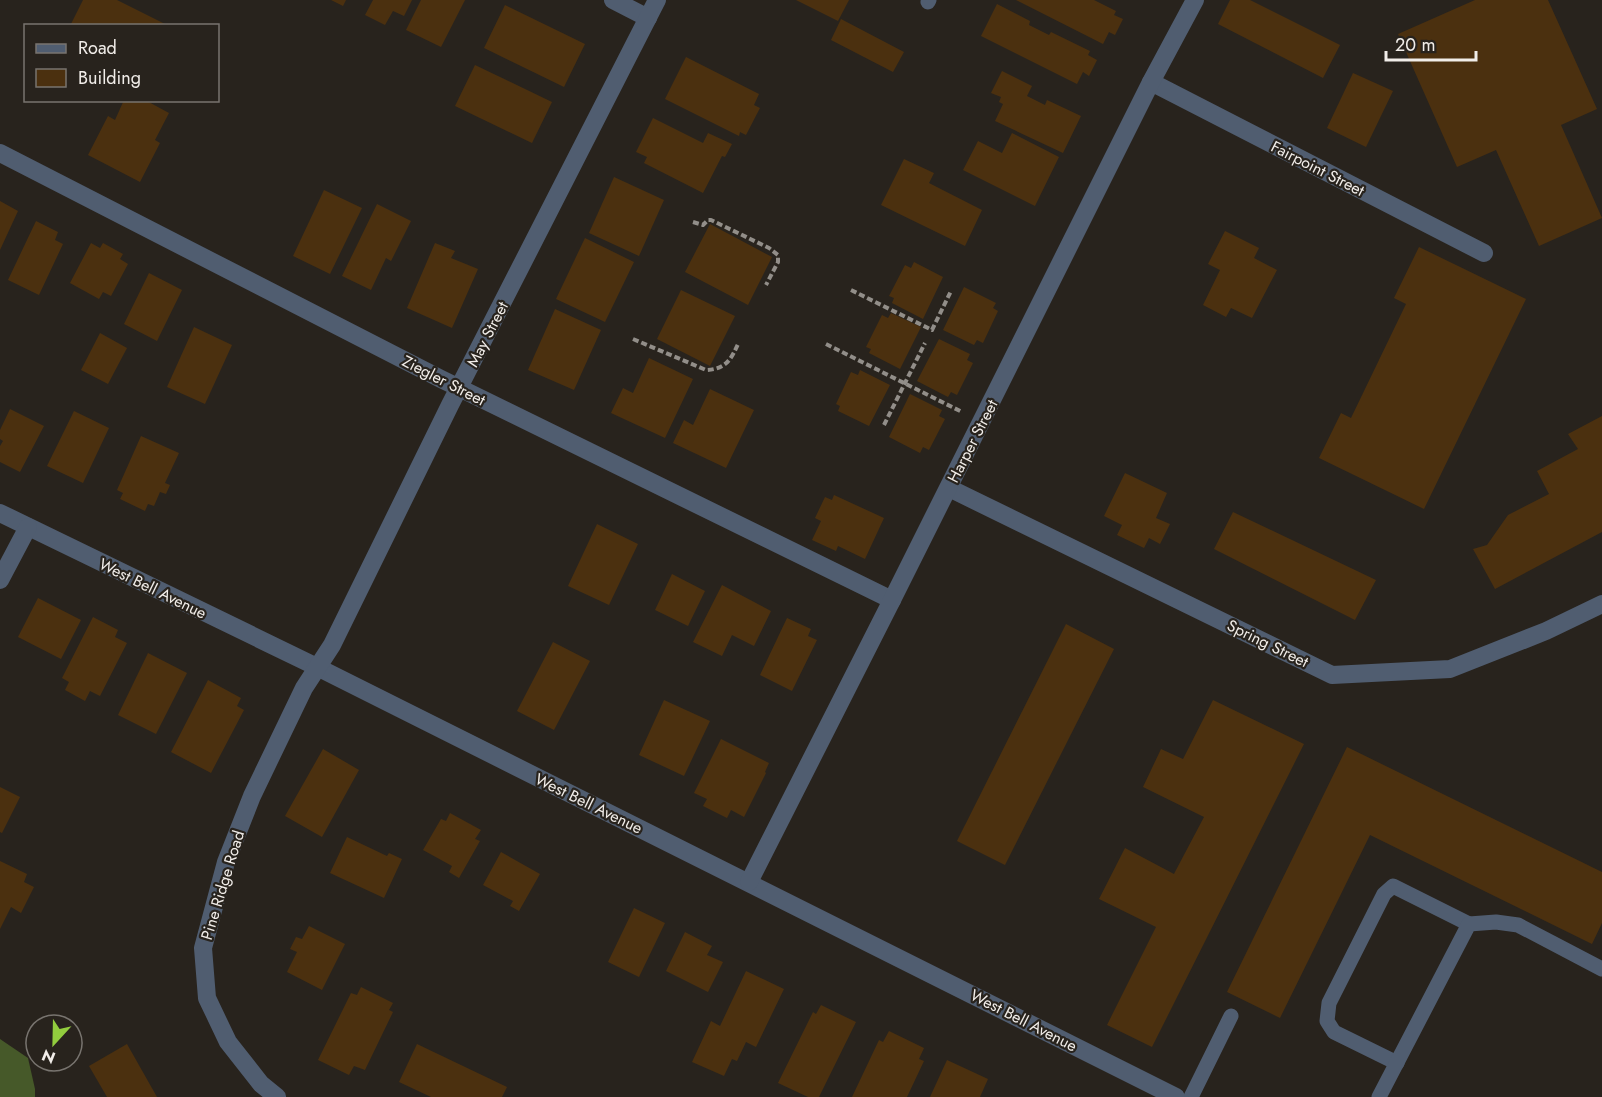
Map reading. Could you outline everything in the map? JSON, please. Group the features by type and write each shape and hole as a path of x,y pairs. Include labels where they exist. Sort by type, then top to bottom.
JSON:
{"street":[{"path":"613,0 648,18"},
{"name":"May Street","path":"317,667 332,645 459,388 657,0"},
{"name":"Harper Street","path":"749,882 1195,0"},
{"name":"Fairpoint Street","path":"1152,82 1484,253"},
{"name":"Ziegler Street","path":"0,153 459,388 892,600"},
{"name":"Spring Street","path":"949,488 1332,675 1450,669 1546,631 1602,604"},
{"name":"West Bell Avenue","path":"0,513 317,667 1176,1097"},
{"path":"0,580 28,527"},
{"name":"Pine Ridge Road","path":"277,1097 261,1084 228,1042 207,998 203,948 226,862 252,796 299,697 317,667"}],"lane":[{"path":"1397,1063 1334,1032 1327,1021 1329,1003 1384,894 1393,886 1469,924 1496,922 1518,925 1602,969"},
{"path":"1378,1097 1469,924"},
{"path":"1191,1097 1231,1016"}],"path":[{"path":"693,222 703,225 711,220 769,248 778,255 778,262 766,285"},
{"path":"851,290 932,330 951,291"},
{"path":"633,339 706,370 717,370 731,359 739,342"},
{"path":"884,425 925,343"},
{"path":"826,344 962,412"}],"green space":[{"path":"0,1039 24,1055 24,1073 31,1073 35,1097 0,1097"}],"building":[{"path":"83,0 117,0 165,24 71,24"},
{"path":"331,0 346,0 343,6"},
{"path":"373,0 412,0 404,16 393,11 385,25 365,15"},
{"path":"421,0 465,0 441,47 406,30"},
{"path":"796,0 849,0 838,21"},
{"path":"1016,0 1094,0 1116,11 1114,15 1123,19 1115,35 1109,32 1103,44"},
{"path":"1230,0 1250,0 1340,45 1323,78 1218,24"},
{"path":"1475,0 1548,0 1597,109 1561,125 1602,218 1539,246 1496,150 1457,167 1398,34"},
{"path":"997,4 1030,21 1029,25 1049,35 1051,32 1090,51 1088,55 1097,60 1089,76 1083,72 1077,84 981,36"},
{"path":"505,5 585,44 564,87 484,48"},
{"path":"841,19 904,52 893,72 831,40"},
{"path":"686,57 759,94 754,105 760,108 746,135 740,132 739,136 665,99"},
{"path":"475,65 552,102 532,143 455,106"},
{"path":"1002,71 1032,86 1027,96 1045,105 1047,100 1081,116 1063,153 995,121 1003,104 999,102 1001,97 991,93"},
{"path":"1353,73 1393,91 1366,147 1327,128"},
{"path":"123,102 149,102 169,113 155,140 160,143 140,182 88,155 108,116 115,120"},
{"path":"653,118 703,143 708,133 732,144 725,157 722,156 703,193 644,163 647,157 636,152"},
{"path":"1012,133 1059,157 1035,206 963,170 978,141 1002,153"},
{"path":"904,159 934,173 929,183 982,210 965,246 881,205"},
{"path":"614,177 664,200 639,256 589,233"},
{"path":"324,190 362,208 330,274 293,256"},
{"path":"0,201 18,211 0,250"},
{"path":"377,204 411,221 391,261 386,258 371,290 342,276"},
{"path":"36,221 58,232 55,240 63,244 39,295 8,280"},
{"path":"710,224 772,257 748,305 685,272"},
{"path":"1225,231 1259,248 1254,258 1277,270 1252,318 1231,308 1226,317 1203,305 1220,270 1208,264"},
{"path":"585,238 634,262 605,322 556,299"},
{"path":"91,243 100,248 103,243 123,254 120,259 128,264 111,296 103,292 99,299 70,283"},
{"path":"435,243 455,251 451,258 478,269 452,328 407,308"},
{"path":"1419,247 1526,299 1424,509 1319,458 1341,413 1351,418 1406,304 1394,298"},
{"path":"914,262 943,277 923,319 892,303 894,298 889,296 905,265 911,268"},
{"path":"149,273 182,290 157,341 124,324"},
{"path":"964,287 996,303 993,308 998,311 983,343 977,340 974,345 943,330"},
{"path":"681,290 735,316 710,366 657,339"},
{"path":"555,309 601,330 574,390 528,370"},
{"path":"891,313 921,327 900,369 869,353 871,349 866,347 882,315 888,318"},
{"path":"194,327 232,345 205,404 167,387"},
{"path":"100,333 127,348 108,384 81,370"},
{"path":"939,339 970,354 967,360 973,363 957,395 951,392 948,397 917,381"},
{"path":"649,358 693,379 665,438 611,413 623,388 633,393"},
{"path":"860,370 890,385 869,426 838,411 840,406 836,404 851,372 858,375"},
{"path":"710,389 754,410 726,468 673,443 684,420 693,425"},
{"path":"910,394 942,410 939,416 945,419 929,450 923,447 920,453 889,437"},
{"path":"10,409 44,426 20,472 0,462 0,446 3,441 0,439 0,430"},
{"path":"74,411 109,428 83,483 47,466"},
{"path":"1602,416 1602,532 1495,589 1473,549 1487,545 1508,515 1549,494 1537,471 1578,449 1568,434"},
{"path":"141,436 179,453 165,483 170,485 166,494 160,492 154,506 148,504 145,511 120,499 123,493 117,490"},
{"path":"1125,473 1167,493 1156,518 1170,524 1160,544 1149,538 1144,548 1117,535 1122,525 1104,516"},
{"path":"834,495 884,518 865,559 838,546 836,551 812,540 821,521 815,518 825,497 832,500"},
{"path":"1233,512 1376,580 1355,620 1214,549"},
{"path":"597,524 638,544 609,605 568,586"},
{"path":"672,574 705,591 688,626 655,610"},
{"path":"722,585 771,611 754,646 732,635 722,656 693,642"},
{"path":"38,598 81,620 61,659 18,637"},
{"path":"93,617 118,630 115,637 127,643 100,696 90,691 85,701 65,690 69,682 62,678"},
{"path":"787,618 811,629 808,636 817,640 792,691 760,675"},
{"path":"1066,624 1114,649 1005,865 957,841"},
{"path":"553,642 590,661 554,730 517,711"},
{"path":"148,653 187,673 156,734 118,715"},
{"path":"208,680 241,698 237,706 244,710 211,773 171,752"},
{"path":"664,700 710,721 684,776 639,755"},
{"path":"1213,700 1304,744 1152,1047 1107,1025 1156,927 1099,899 1125,848 1174,874 1204,817 1143,787 1161,749 1183,759"},
{"path":"721,739 769,763 744,817 731,810 727,818 703,806 707,799 694,793"},
{"path":"1347,747 1602,872 1602,923 1592,944 1370,835 1280,1018 1227,992"},
{"path":"323,749 359,770 322,837 285,816"},
{"path":"0,787 20,797 2,833 0,832"},
{"path":"450,813 481,830 475,839 480,841 459,878 449,872 452,866 423,850 441,819 446,821"},
{"path":"347,837 387,856 389,853 402,859 384,898 330,873"},
{"path":"501,852 540,874 519,911 510,906 513,901 483,885"},
{"path":"0,861 27,874 24,882 34,887 21,913 11,907 0,929"},
{"path":"634,908 665,923 639,977 608,962"},
{"path":"309,926 345,944 322,990 287,972 297,952 290,949 296,937 302,939"},
{"path":"685,932 712,946 707,955 723,962 708,992 666,971"},
{"path":"746,971 784,989 756,1047 746,1042 737,1061 732,1059 724,1076 692,1062 711,1021 720,1026"},
{"path":"361,987 393,1003 389,1010 393,1012 365,1070 354,1066 349,1075 318,1060 351,993 357,995"},
{"path":"821,1005 856,1022 819,1097 808,1097 778,1083 813,1012 816,1014"},
{"path":"889,1031 924,1048 919,1059 924,1061 907,1097 852,1097 879,1040 883,1042"},
{"path":"127,1044 157,1097 107,1097 89,1066"},
{"path":"417,1044 507,1087 502,1097 431,1097 399,1082"},
{"path":"947,1060 988,1079 980,1097 930,1097"}]}
